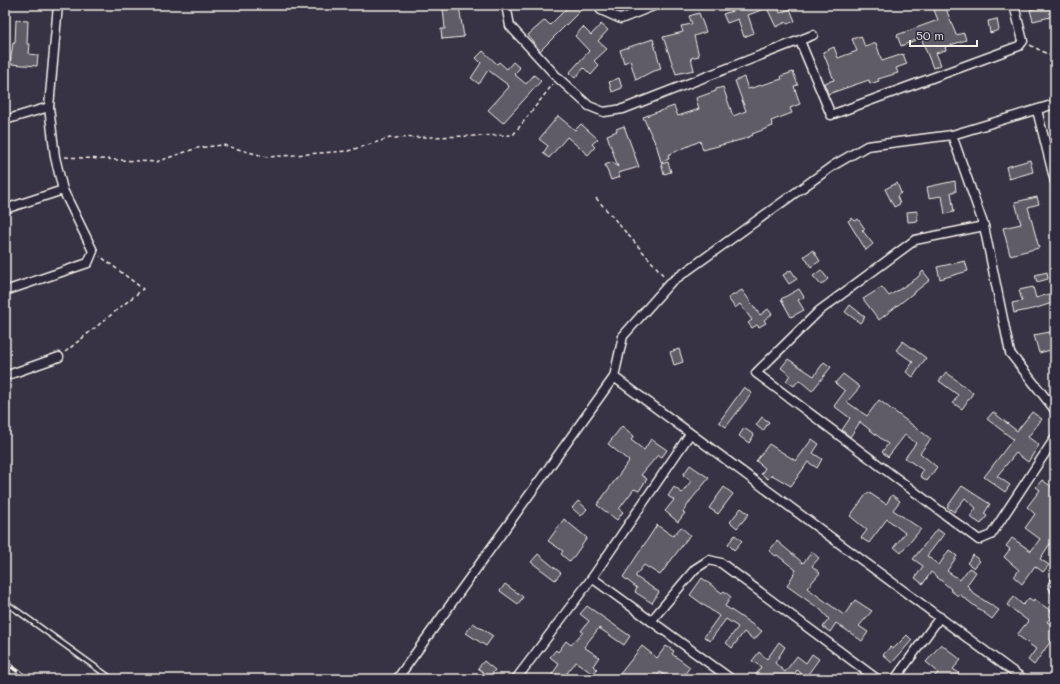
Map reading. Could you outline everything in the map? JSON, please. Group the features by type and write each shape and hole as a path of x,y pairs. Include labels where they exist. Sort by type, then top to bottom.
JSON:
{"street":[{"path":"5,291 88,263 93,250 63,190 55,157 48,107 58,5"},
{"path":"506,5 510,26 558,78 588,106 604,112 623,109 813,35"},
{"path":"597,5 601,10 621,19 656,5"},
{"path":"800,41 831,115 1019,46 1023,41 1014,5"},
{"path":"397,679 614,377 623,336 670,283 834,165 867,146 952,135 1055,104"},
{"path":"5,120 48,107"},
{"path":"1037,110 1055,182"},
{"path":"952,135 984,226 1010,353 1055,410"},
{"path":"5,209 63,190"},
{"path":"984,226 915,240 819,311 756,373 979,540 991,535 1055,438"},
{"path":"5,376 59,357"},
{"path":"614,377 1023,679"},
{"path":"516,679 592,578 690,434"},
{"path":"651,621 695,568 709,560 721,563 877,679"},
{"path":"592,578 731,679"},
{"path":"1055,581 1053,585 1055,590"},
{"path":"895,679 940,617"}],"lane":[{"path":"5,602 112,679"}],"path":[{"path":"1023,41 1055,58"},
{"path":"55,157 156,162 197,148 223,145 267,157 348,151 390,138 513,135 558,78"},
{"path":"596,198 670,283"},
{"path":"59,357 143,288 93,250"}],"building":[{"path":"570,5 578,5 582,9 540,51 528,35 545,20 550,25"},
{"path":"744,5 777,5 780,13 790,9 795,21 787,24 786,22 776,27 767,8 748,15 754,33 744,37 738,19 727,23 723,14 744,7"},
{"path":"1047,5 1053,5 1055,16 1033,21 1030,10"},
{"path":"459,6 464,37 442,39 441,29 445,29 443,8"},
{"path":"945,6 956,35 964,33 966,40 945,47 946,50 936,53 941,65 933,68 921,38 901,46 897,35 938,20 934,10"},
{"path":"699,13 706,32 694,36 699,56 691,58 694,70 676,74 663,37 683,32 681,26 692,24 689,16"},
{"path":"997,19 999,30 990,33 988,21"},
{"path":"16,20 28,21 27,44 30,44 29,54 38,55 37,66 10,64 13,43 15,43"},
{"path":"601,24 608,30 598,41 607,49 594,61 599,66 591,75 584,68 575,78 569,73 589,51 575,36 583,27 591,35"},
{"path":"861,36 865,47 876,43 882,61 903,54 907,64 896,68 898,73 878,79 879,81 870,84 869,80 828,94 824,83 834,80 823,52 834,47 838,58 857,51 852,39"},
{"path":"653,39 661,69 651,72 636,80 630,60 624,63 620,50"},
{"path":"483,51 497,64 499,62 507,69 513,62 520,68 514,74 526,84 534,75 541,81 503,123 488,110 509,87 508,85 488,70 479,84 471,78 481,63 476,58"},
{"path":"793,72 798,85 794,86 800,104 790,108 792,113 771,121 773,126 752,134 753,135 744,139 703,150 700,141 668,155 669,159 661,162 657,147 643,117 674,106 678,116 699,109 696,98 723,87 733,116 746,111 735,81 744,77 748,89 782,79 781,76"},
{"path":"619,78 622,88 612,92 609,82"},
{"path":"558,116 575,130 581,124 598,139 592,144 595,147 588,155 567,137 549,158 543,153 548,146 539,139"},
{"path":"624,126 639,167 618,173 620,177 611,180 605,165 612,162 618,167 607,135"},
{"path":"1030,160 1033,172 1009,179 1006,167"},
{"path":"668,162 671,172 664,174 661,164"},
{"path":"955,181 956,192 951,192 954,212 945,214 942,196 929,198 927,187"},
{"path":"897,183 901,193 897,196 900,204 894,207 885,189"},
{"path":"1037,197 1039,204 1028,207 1039,248 1010,255 1003,228 1021,224 1015,202"},
{"path":"917,211 918,221 908,222 907,212"},
{"path":"852,218 855,221 858,219 865,229 862,230 873,244 866,250 848,221"},
{"path":"813,250 820,261 811,267 804,256"},
{"path":"965,261 968,271 940,279 937,267"},
{"path":"791,270 797,279 789,284 783,275"},
{"path":"821,270 828,279 821,285 813,276"},
{"path":"923,271 930,280 879,320 863,299 882,287 889,296 917,278"},
{"path":"1047,272 1048,279 1037,282 1035,275"},
{"path":"1033,287 1036,298 1055,292 1055,302 1014,313 1012,303 1022,301 1019,290"},
{"path":"799,289 804,297 798,300 804,310 791,317 781,299"},
{"path":"742,290 760,315 768,309 772,314 764,320 766,323 759,327 757,325 752,328 748,323 752,320 740,304 735,308 728,298"},
{"path":"850,305 865,317 860,323 845,312"},
{"path":"1055,331 1055,349 1039,353 1034,335"},
{"path":"903,341 926,358 913,377 906,372 913,362 896,350"},
{"path":"679,349 683,362 674,365 670,352"},
{"path":"788,359 814,376 824,362 831,367 812,391 799,380 794,386 786,381 790,375 781,368"},
{"path":"946,372 973,393 962,409 953,403 958,395 939,381"},
{"path":"843,374 860,387 847,402 867,416 879,400 931,439 920,453 937,467 927,481 920,476 923,470 905,458 916,443 905,435 888,457 882,452 888,444 860,422 850,437 842,430 850,418 834,406 845,391 835,383"},
{"path":"744,387 752,393 726,427 719,422"},
{"path":"993,412 1017,431 1032,412 1042,419 1028,437 1039,445 1028,462 1016,453 997,476 1010,485 1005,492 984,477 1013,439 987,419"},
{"path":"762,417 769,422 763,431 756,425"},
{"path":"622,426 634,436 631,440 644,450 651,439 667,450 662,457 658,455 641,475 647,479 639,491 634,489 619,509 623,512 617,520 597,505 629,461 608,444"},
{"path":"744,428 754,435 749,443 739,436"},
{"path":"812,439 819,444 813,453 822,459 817,468 808,462 791,486 772,475 768,479 761,474 765,468 756,461 769,444 796,461"},
{"path":"690,465 709,478 691,500 683,512 685,513 678,522 665,511 674,500 668,496 674,487 682,493 691,481 683,475"},
{"path":"1042,480 1055,489 1055,536 1040,559 1049,565 1043,572 1035,566 1022,584 1014,577 1019,570 1004,557 1010,549 1006,546 1012,538 1031,551 1040,539 1025,528 1035,514 1027,507 1040,490 1036,487"},
{"path":"962,486 990,504 984,514 987,516 981,524 970,517 976,508 965,498 954,512 947,507"},
{"path":"724,487 733,494 718,514 709,508"},
{"path":"868,492 886,504 892,495 900,501 893,510 921,529 901,553 894,547 905,533 887,519 869,543 861,538 867,530 850,516"},
{"path":"578,501 587,509 581,516 572,508"},
{"path":"741,508 749,514 737,528 730,522"},
{"path":"564,519 587,538 570,562 561,554 563,551 548,541"},
{"path":"657,525 673,536 681,527 690,535 660,575 644,565 636,575 636,577 659,592 652,603 635,592 637,588 623,577"},
{"path":"937,529 944,534 927,556 939,565 949,550 957,556 947,571 960,580 969,568 976,572 967,585 974,594 999,610 992,619 959,594 958,596 950,590 951,589 931,572 923,584 915,578 923,566 913,559"},
{"path":"735,535 742,541 734,550 728,544"},
{"path":"777,541 803,563 812,552 819,558 812,566 820,573 807,588 844,615 855,600 872,611 859,626 868,632 862,641 836,623 830,632 823,627 829,619 821,610 787,586 796,570 777,555 776,556 769,551"},
{"path":"538,554 561,573 555,580 531,562"},
{"path":"973,555 980,561 974,568 967,563"},
{"path":"702,578 722,593 724,591 731,597 725,606 762,631 754,640 744,632 732,648 726,643 738,627 726,619 710,641 704,637 719,616 690,595"},
{"path":"505,584 523,597 518,604 500,591"},
{"path":"1014,597 1023,605 1029,598 1033,601 1034,599 1054,613 1047,622 1055,627 1055,635 1034,665 1028,660 1036,649 1017,635 1028,621 1007,605"},
{"path":"587,606 630,636 624,645 599,628 584,647 599,657 593,666 597,669 593,674 576,662 567,673 576,679 549,679 559,664 550,657 556,650 558,652 566,641 571,645 583,632 581,631 589,621 580,614"},
{"path":"473,623 493,636 486,646 466,633"},
{"path":"907,635 912,640 892,663 883,655 890,647 893,649"},
{"path":"779,642 785,647 775,663 785,672 797,656 806,663 812,654 819,659 806,677 797,670 792,678 793,679 759,679 755,676 761,667 752,661 759,652 767,659"},
{"path":"941,644 961,660 953,669 959,673 955,679 933,679 938,672 926,662"},
{"path":"642,646 657,658 666,646 674,651 672,654 690,667 681,679 670,679 660,672 655,679 616,679"},
{"path":"484,661 495,670 489,677 478,668"}],"railway":[{"path":"5,662 29,679"}]}
